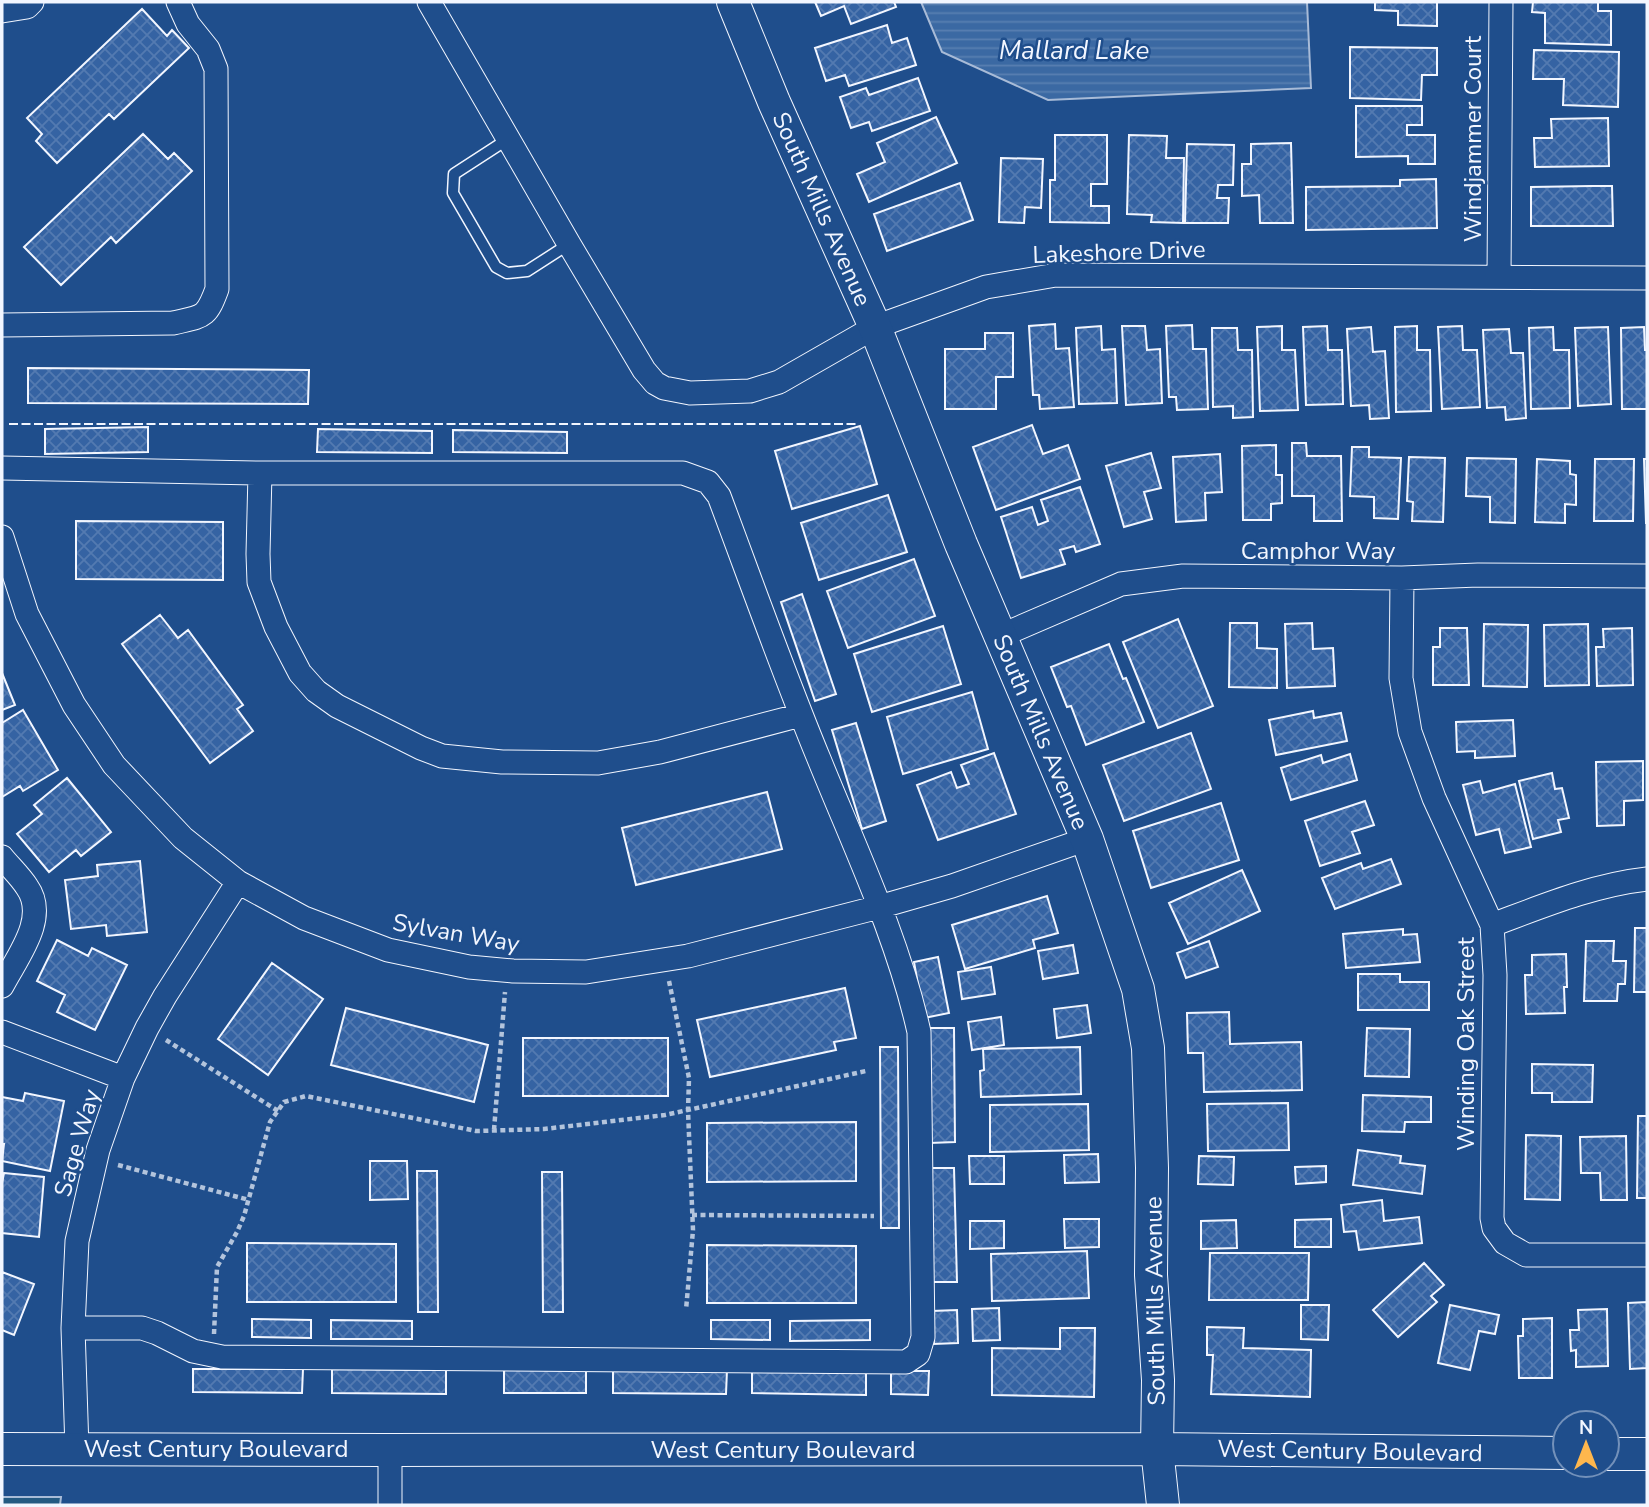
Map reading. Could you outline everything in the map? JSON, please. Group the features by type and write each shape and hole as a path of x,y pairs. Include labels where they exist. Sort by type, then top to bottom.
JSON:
{"street":[{"path":"2,10 27,7 32,2"},
{"path":"2,325 173,323 200,317 210,308 217,289 216,69 208,49 188,24 178,2"},
{"name":"Lakeshore Drive","path":"429,2 644,370 655,383 664,388 691,393 750,391 779,382 875,327 986,287 1056,275 1647,278"},
{"name":"South Mills Avenue","path":"733,2 774,102 875,327 961,544 1087,838 1138,989 1148,1048 1152,1168 1151,1275 1158,1380 1157,1449 1163,1505"},
{"name":"Windjammer Court","path":"1499,277 1501,2"},
{"path":"2,468 260,473 683,472 708,482 719,496 801,715 880,907 912,1001 919,1032 923,1337 918,1354 906,1362 236,1357 213,1356 194,1351 157,1332 142,1328 73,1328"},
{"path":"260,473 259,582 275,627 300,673 316,691 337,706 421,748 442,756 502,762 598,763 660,752 801,715"},
{"name":"Sylvan Way","path":"2,537 27,614 74,705 114,765 183,838 238,882 304,918 388,950 469,967 507,971 586,972 664,960 880,907 952,886 1087,838"},
{"name":"Camphor Way","path":"1000,636 1121,584 1183,576 1647,576"},
{"name":"Winding Oak Street","path":"1402,578 1401,678 1409,732 1434,798 1492,925 1495,975 1494,1228 1505,1243 1526,1255 1647,1255"},
{"path":"2,858 28,888 35,907 34,926 2,986"},
{"path":"1492,925 1588,890 1647,879"},
{"name":"Sage Way","path":"77,1449 73,1328 77,1241 98,1150 123,1078 148,1028 165,996 238,882"},
{"path":"2,1032 123,1078"},
{"name":"West Century Boulevard","path":"2,1449 1157,1449 1551,1453"},
{"path":"390,1450 390,1505"},
{"path":"1621,1454 1647,1454"}],"lane":[{"path":"508,139 454,174 453,193 471,225 496,267 507,273 527,271 569,244"}],"path":[{"path":"664,960 690,1078 688,1111 693,1230 686,1310"},
{"path":"494,1130 507,971"},
{"path":"148,1028 278,1111"},
{"path":"213,1356 216,1267 237,1232 249,1200 270,1122 284,1102 306,1096 476,1131 544,1129 688,1111 866,1071"},
{"path":"97,1159 249,1200"},
{"path":"692,1215 874,1216"}],"shaded area":[{"path":"2,1497 61,1497 60,1505 2,1505"}],"water":[{"name":"Mallard Lake","path":"921,2 1307,2 1311,88 1048,100 942,52"}],"building":[{"path":"815,2 894,2 896,7 851,24 844,6 821,16"},
{"path":"1375,2 1437,2 1437,26 1398,25 1398,11 1375,10"},
{"path":"1533,2 1598,2 1598,11 1611,11 1611,45 1545,43 1545,13 1532,12"},
{"path":"142,9 167,36 172,30 189,48 114,119 109,114 57,163 36,141 42,134 27,118"},
{"path":"887,25 892,43 907,38 916,65 849,86 845,75 826,81 815,48"},
{"path":"1350,47 1437,48 1437,75 1422,75 1421,100 1350,98"},
{"path":"1534,50 1619,52 1618,107 1563,105 1564,79 1533,79"},
{"path":"918,78 930,111 872,131 869,122 851,128 840,97 866,88 869,95"},
{"path":"1356,106 1422,106 1422,125 1407,125 1407,135 1435,135 1435,164 1408,164 1408,156 1356,157"},
{"path":"936,117 957,163 869,202 857,174 885,162 877,143"},
{"path":"1608,118 1609,166 1535,167 1534,138 1552,138 1551,119"},
{"path":"143,134 168,159 174,153 192,171 116,243 111,237 61,285 24,247"},
{"path":"1055,135 1107,135 1107,184 1091,184 1091,206 1109,206 1109,223 1050,222 1050,180 1055,180"},
{"path":"1129,135 1167,136 1166,158 1184,158 1183,223 1151,222 1152,215 1127,214"},
{"path":"1291,143 1293,223 1260,223 1259,195 1242,196 1242,164 1251,164 1251,144"},
{"path":"1187,144 1234,145 1233,185 1218,185 1217,198 1229,198 1228,223 1185,223"},
{"path":"1001,158 1043,159 1041,208 1025,207 1024,223 999,222"},
{"path":"1436,179 1437,228 1306,230 1306,187 1400,186 1400,180"},
{"path":"960,183 973,220 887,251 874,214"},
{"path":"1612,186 1613,226 1531,226 1531,187"},
{"path":"1055,324 1056,349 1069,348 1074,407 1040,409 1039,395 1033,395 1029,326"},
{"path":"1192,325 1193,349 1206,349 1208,409 1177,410 1176,397 1169,397 1166,326"},
{"path":"1101,326 1102,350 1115,349 1117,403 1079,404 1076,328"},
{"path":"1122,326 1145,326 1147,350 1160,349 1162,403 1126,405"},
{"path":"1282,326 1282,350 1295,350 1298,410 1260,411 1257,327"},
{"path":"1327,326 1328,350 1342,350 1343,404 1306,405 1303,327"},
{"path":"1417,326 1417,350 1430,350 1431,411 1396,412 1395,327"},
{"path":"1462,326 1463,350 1477,350 1480,407 1442,409 1438,327"},
{"path":"1371,327 1373,352 1385,351 1389,418 1370,419 1369,405 1351,406 1347,329"},
{"path":"1553,327 1554,350 1569,350 1570,408 1531,409 1529,328"},
{"path":"1608,327 1611,404 1578,406 1575,328"},
{"path":"1644,327 1647,350 1647,409 1622,409 1621,328"},
{"path":"1212,328 1237,328 1238,350 1252,350 1253,417 1233,418 1233,406 1213,407"},
{"path":"1509,329 1511,353 1523,353 1526,418 1506,420 1505,407 1487,408 1483,330"},
{"path":"985,333 1013,333 1013,377 996,377 996,409 945,409 945,349 985,349"},
{"path":"28,368 309,370 308,404 28,403"},
{"path":"1032,425 1043,454 1068,445 1080,479 996,510 973,447"},
{"path":"860,426 877,484 792,509 775,451"},
{"path":"148,427 148,452 45,454 45,429"},
{"path":"318,429 432,431 432,453 317,452"},
{"path":"453,430 567,432 567,453 453,452"},
{"path":"1292,443 1306,443 1307,456 1341,456 1342,521 1314,521 1314,496 1292,496"},
{"path":"1276,445 1276,475 1282,475 1282,503 1271,504 1271,520 1243,520 1242,446"},
{"path":"1352,447 1369,447 1369,457 1401,458 1398,519 1374,518 1374,497 1350,496"},
{"path":"1151,453 1161,488 1144,492 1152,519 1124,527 1106,466"},
{"path":"1220,454 1222,492 1205,493 1206,520 1176,522 1173,457"},
{"path":"1409,457 1445,458 1443,522 1412,521 1413,502 1407,501"},
{"path":"1467,458 1516,459 1515,523 1490,522 1490,497 1466,496"},
{"path":"1537,459 1570,461 1570,474 1576,475 1576,505 1565,504 1565,523 1535,522"},
{"path":"1595,459 1634,459 1633,521 1594,521"},
{"path":"1644,459 1647,459 1647,523 1646,523"},
{"path":"1080,487 1100,544 1076,552 1074,546 1060,550 1065,564 1021,578 1001,517 1032,507 1038,525 1048,521 1041,500"},
{"path":"888,495 907,552 819,580 801,523"},
{"path":"76,521 223,522 223,580 76,579"},
{"path":"914,559 935,616 848,648 827,591"},
{"path":"802,594 836,694 815,701 781,602"},
{"path":"160,615 178,638 188,630 243,705 237,709 253,731 210,763 122,644"},
{"path":"1178,619 1213,706 1158,728 1123,642"},
{"path":"1230,623 1257,623 1257,648 1277,649 1277,688 1229,687"},
{"path":"1312,623 1313,649 1333,648 1335,686 1287,688 1285,624"},
{"path":"1484,624 1528,625 1527,687 1483,686"},
{"path":"1588,624 1589,685 1545,686 1544,625"},
{"path":"943,626 961,684 872,712 854,654"},
{"path":"1440,628 1467,628 1469,685 1433,685 1433,647 1440,647"},
{"path":"1632,628 1633,685 1597,686 1596,647 1604,647 1603,629"},
{"path":"1109,644 1144,722 1086,745 1071,706 1067,707 1051,667"},
{"path":"2,673 15,705 2,710"},
{"path":"972,692 988,749 903,774 887,717"},
{"path":"23,710 58,770 23,791 20,786 2,797 2,723"},
{"path":"1313,711 1314,718 1341,713 1347,741 1276,755 1269,720"},
{"path":"1513,720 1515,756 1475,758 1475,751 1457,752 1456,722"},
{"path":"856,723 886,821 862,829 832,730"},
{"path":"1191,733 1211,789 1124,821 1103,765"},
{"path":"994,753 1016,814 938,840 917,785 951,772 957,788 969,784 961,765"},
{"path":"1350,754 1357,780 1291,800 1281,768 1321,755 1323,763"},
{"path":"1643,761 1643,800 1624,801 1624,825 1597,826 1596,762"},
{"path":"1552,773 1555,789 1562,788 1569,818 1558,820 1561,832 1533,839 1519,781"},
{"path":"67,778 111,832 81,856 76,850 49,872 17,834 42,814 34,805"},
{"path":"1480,781 1483,793 1515,784 1531,847 1505,853 1499,829 1476,835 1463,785"},
{"path":"767,792 782,849 636,885 622,828"},
{"path":"1365,801 1374,825 1352,832 1360,853 1320,866 1305,821"},
{"path":"1221,803 1239,860 1151,888 1133,831"},
{"path":"1391,859 1401,884 1335,909 1322,878 1361,863 1363,869"},
{"path":"140,861 147,932 107,936 106,925 71,929 65,880 98,876 97,865"},
{"path":"1242,870 1260,911 1188,944 1169,903"},
{"path":"1047,896 1058,933 1033,940 1035,948 965,969 952,925"},
{"path":"1635,928 1647,928 1647,992 1634,992"},
{"path":"1403,929 1403,935 1417,934 1420,962 1346,968 1343,934"},
{"path":"57,940 88,956 92,948 127,965 95,1030 57,1012 65,995 37,981"},
{"path":"1209,941 1218,967 1186,978 1177,953"},
{"path":"1586,941 1614,941 1613,961 1626,961 1625,984 1618,984 1617,1001 1584,1001"},
{"path":"1073,945 1078,973 1043,979 1038,951"},
{"path":"1566,954 1565,1013 1526,1014 1525,975 1532,975 1532,955"},
{"path":"938,957 949,1013 924,1018 914,962"},
{"path":"272,963 323,999 268,1075 218,1039"},
{"path":"991,967 995,994 962,999 958,972"},
{"path":"1358,974 1400,974 1400,982 1429,982 1429,1010 1358,1010"},
{"path":"845,988 856,1038 834,1042 836,1050 710,1077 697,1020"},
{"path":"1087,1005 1091,1033 1057,1038 1054,1009"},
{"path":"346,1008 488,1045 474,1102 331,1065"},
{"path":"1229,1012 1230,1044 1301,1042 1302,1090 1204,1092 1203,1053 1188,1053 1187,1013"},
{"path":"1001,1017 1004,1045 972,1050 968,1022"},
{"path":"928,1028 954,1028 955,1142 930,1143"},
{"path":"1367,1028 1410,1029 1409,1077 1365,1076"},
{"path":"523,1038 668,1038 668,1096 523,1096"},
{"path":"880,1047 898,1047 899,1228 881,1228"},
{"path":"1080,1047 1081,1094 981,1097 983,1049"},
{"path":"1532,1064 1593,1065 1592,1102 1552,1102 1552,1093 1532,1093"},
{"path":"25,1093 64,1101 50,1171 2,1161 2,1097 23,1101"},
{"path":"1363,1095 1431,1097 1431,1122 1405,1122 1404,1132 1362,1131"},
{"path":"1288,1103 1289,1150 1208,1151 1207,1104"},
{"path":"1088,1104 1089,1150 990,1152 990,1105"},
{"path":"1638,1116 1647,1116 1647,1198 1637,1198"},
{"path":"856,1122 856,1181 707,1182 707,1123"},
{"path":"1526,1135 1561,1136 1560,1200 1525,1199"},
{"path":"1626,1136 1627,1200 1601,1200 1600,1173 1581,1173 1580,1137"},
{"path":"1358,1150 1401,1156 1400,1163 1425,1166 1422,1194 1353,1185"},
{"path":"1098,1154 1099,1182 1065,1183 1064,1155"},
{"path":"969,1156 1004,1156 1004,1184 970,1184"},
{"path":"1199,1156 1234,1157 1233,1185 1198,1184"},
{"path":"370,1161 407,1161 408,1199 370,1200"},
{"path":"1326,1166 1326,1182 1296,1184 1295,1167"},
{"path":"931,1168 954,1168 957,1282 933,1282"},
{"path":"417,1171 437,1171 438,1312 418,1312"},
{"path":"542,1172 562,1172 563,1312 543,1312"},
{"path":"4,1173 44,1177 39,1237 2,1233"},
{"path":"1382,1200 1384,1221 1419,1217 1422,1243 1359,1250 1356,1231 1344,1232 1341,1205"},
{"path":"1064,1219 1099,1219 1099,1247 1065,1248"},
{"path":"1331,1219 1331,1247 1295,1247 1295,1220"},
{"path":"1236,1220 1237,1248 1201,1249 1201,1221"},
{"path":"970,1221 1004,1221 1004,1248 970,1249"},
{"path":"247,1243 396,1244 396,1302 247,1302"},
{"path":"707,1245 856,1246 856,1303 707,1303"},
{"path":"1087,1251 1089,1298 992,1301 991,1254"},
{"path":"1210,1253 1309,1253 1308,1300 1209,1300"},
{"path":"1424,1263 1444,1285 1431,1296 1437,1302 1398,1337 1373,1310"},
{"path":"2,1272 34,1284 14,1335 2,1330"},
{"path":"1647,1302 1647,1368 1630,1369 1628,1303"},
{"path":"1301,1305 1329,1305 1328,1340 1301,1339"},
{"path":"1450,1305 1499,1315 1495,1334 1479,1331 1470,1370 1438,1363"},
{"path":"999,1308 1000,1340 973,1341 972,1309"},
{"path":"1607,1309 1608,1366 1576,1367 1576,1350 1571,1351 1570,1330 1579,1330 1578,1310"},
{"path":"957,1310 958,1343 934,1344 932,1311"},
{"path":"1552,1318 1552,1378 1519,1378 1518,1336 1523,1336 1523,1319"},
{"path":"252,1319 311,1320 311,1338 252,1337"},
{"path":"331,1320 412,1321 412,1339 331,1339"},
{"path":"711,1320 770,1320 770,1340 711,1339"},
{"path":"870,1320 870,1340 790,1341 790,1321"},
{"path":"1207,1327 1244,1328 1243,1348 1311,1350 1310,1397 1211,1394 1213,1355 1207,1355"},
{"path":"1060,1328 1095,1328 1094,1397 992,1395 992,1348 1060,1349"},
{"path":"193,1369 303,1369 302,1393 193,1392"},
{"path":"332,1369 446,1370 446,1394 332,1393"},
{"path":"613,1369 727,1370 726,1394 613,1393"},
{"path":"504,1370 586,1370 586,1393 504,1393"},
{"path":"752,1370 866,1372 866,1395 752,1393"},
{"path":"891,1371 929,1371 928,1395 891,1394"}],"fence":[{"path":"9,424 856,424"}]}
